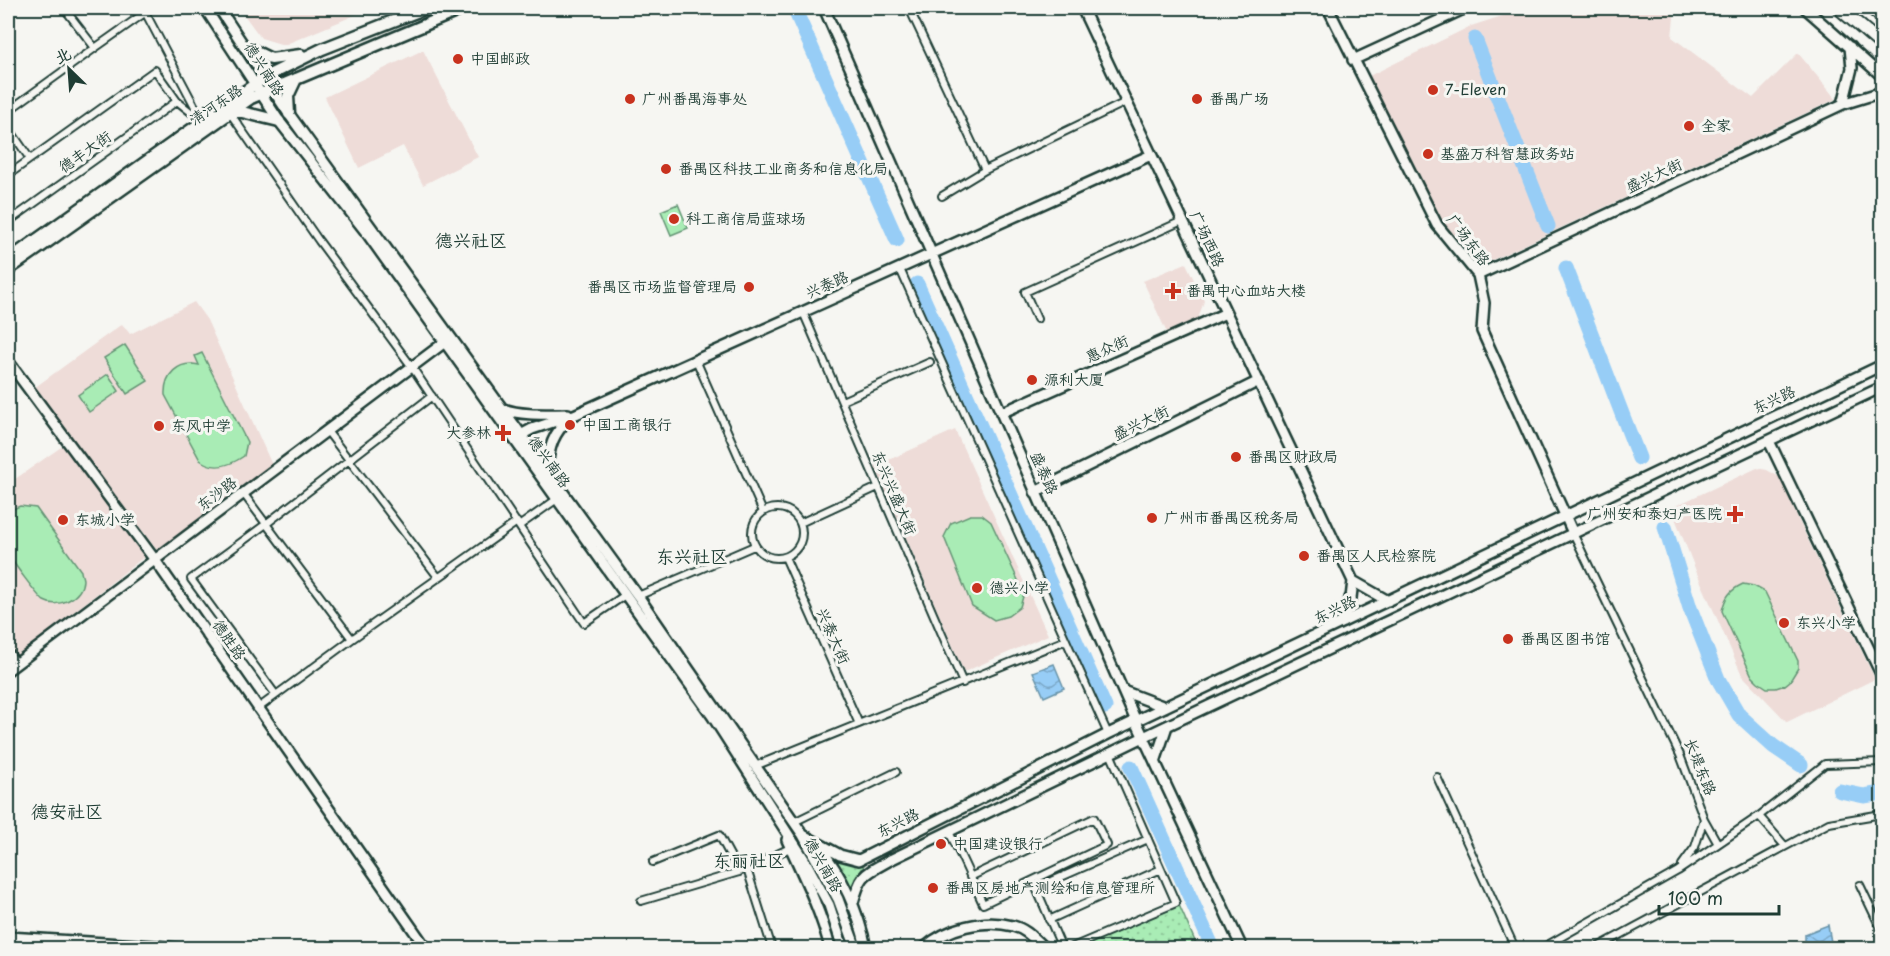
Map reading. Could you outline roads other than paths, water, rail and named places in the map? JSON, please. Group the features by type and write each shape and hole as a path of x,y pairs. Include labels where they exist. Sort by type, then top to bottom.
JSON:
{"highway":[{"path":"1872,8 1882,17"},
{"path":"1842,10 1882,45"},
{"path":"1842,10 1882,54"}],"main road":[{"name":"清河东路","path":"8,270 230,112 258,88 265,77 322,49 426,8"},
{"name":"清河东路","path":"8,260 202,121 258,88 273,89 465,8"},
{"path":"244,46 271,58 297,56 322,49 329,65"},
{"path":"289,114 288,96 297,79"},
{"path":"230,112 242,112 279,121"}],"street":[{"path":"64,8 95,48"},
{"name":"德兴南路","path":"205,8 279,121 366,232 445,342 518,437 547,469 638,596 794,822 838,899 856,948"},
{"name":"德兴南路","path":"219,8 289,114 503,409 557,499 713,717 804,859 829,905 843,948"},
{"name":"盛泰路","path":"824,8 1136,721 1242,948"},
{"path":"909,8 986,170"},
{"name":"广场西路","path":"1082,8 1353,581"},
{"name":"广场东路","path":"1328,8 1437,225 1478,275 1484,303 1482,332 1573,533"},
{"path":"1353,60 1453,10 1466,8"},
{"path":"1480,8 1487,8"},
{"path":"1805,8 1882,76"},
{"path":"8,111 145,10 202,121"},
{"path":"1843,104 1852,68 1850,47"},
{"path":"8,175 155,69 177,101 202,121"},
{"name":"盛兴大街","path":"1478,275 1843,104 1882,92"},
{"name":"德丰大街","path":"8,222 177,101"},
{"path":"942,196 986,170 1126,102"},
{"path":"230,112 319,241 412,367 584,623 625,594"},
{"path":"8,127 30,159"},
{"path":"8,142 14,137"},
{"name":"兴泰路","path":"518,437 532,429 574,415 1151,155"},
{"path":"1037,319 1025,292 1182,221"},
{"path":"900,269 1108,734"},
{"name":"东兴兴盛大街","path":"803,312 963,683"},
{"name":"惠众街","path":"1001,413 1226,313"},
{"name":"东沙路","path":"8,670 445,342"},
{"path":"696,360 763,512"},
{"name":"德胜路","path":"8,361 155,560 421,946"},
{"path":"842,401 930,362"},
{"name":"东兴路","path":"802,835 840,855 859,860 1108,734 1882,365"},
{"name":"盛兴大街","path":"1035,492 1259,381"},
{"name":"东兴路","path":"852,906 857,887 865,874 1206,707 1882,387"},
{"path":"276,695 191,579 432,396"},
{"path":"503,409 531,415 574,415"},
{"path":"547,469 549,453 559,428 574,415"},
{"path":"327,431 438,577"},
{"path":"1769,441 1882,676"},
{"path":"800,523 878,487"},
{"path":"243,493 352,639"},
{"path":"257,709 438,577 557,499"},
{"path":"770,509 784,509 800,523 802,539 793,553 785,557 772,559 754,546 753,523 763,512 770,509"},
{"name":"长堤东路","path":"1542,948 1678,871 1695,847 1704,819 1680,754 1573,533"},
{"path":"638,596 754,546"},
{"name":"兴泰大街","path":"785,557 859,724"},
{"path":"1343,622 1351,598 1353,581 1388,601"},
{"path":"755,766 1066,640"},
{"path":"8,651 17,663"},
{"path":"1123,690 1165,707"},
{"path":"1199,691 1206,707"},
{"path":"1155,762 1167,726"},
{"path":"1074,751 1081,767"},
{"path":"1070,948 1176,903 1110,753"},
{"path":"1678,871 1759,816 1825,764 1882,762"},
{"path":"794,822 896,772"},
{"path":"1437,777 1515,948"},
{"path":"773,811 826,933 830,948"},
{"path":"1596,948 1828,823 1882,814"},
{"path":"1759,816 1785,846"},
{"path":"949,832 970,877 983,904 1107,845 1094,818 970,877"},
{"path":"1704,819 1718,844"},
{"path":"653,862 719,836 739,872"},
{"path":"1062,948 1036,888 1148,839"},
{"path":"815,842 828,858 852,906 866,948"},
{"path":"641,901 739,872 790,848"},
{"path":"747,868 772,948"},
{"path":"1049,920 1161,870"},
{"path":"1860,885 1882,931"},
{"path":"924,948 948,933 977,925 996,924 1014,926 1026,932 1044,948"},
{"path":"8,937 175,948"}],"water":[{"path":"1054,664 1064,688 1044,697 1033,672"},
{"path":"1828,925 1831,942 1835,948 1805,948 1805,934"}],"waterway":[{"path":"794,8 897,240"},
{"path":"1475,39 1548,226"},
{"path":"1566,268 1639,458"},
{"path":"917,284 1105,707"},
{"path":"1665,527 1690,608 1718,679 1739,715 1773,746 1801,765"},
{"path":"1131,767 1213,948"},
{"path":"1840,791 1864,796 1882,793"}],"place":[{"name":"中国邮政","path":"458,59"},
{"name":"7-Eleven","path":"1433,90"},
{"name":"广州番禺海事处","path":"630,99"},
{"name":"番禺广场","path":"1197,99"},
{"name":"全家","path":"1689,126"},
{"name":"基盛万科智慧政务站","path":"1428,154"},
{"name":"番禺区科技工业商务和信息化局","path":"666,169"},
{"name":"科工商信局蓝球场","path":"674,219"},
{"name":"番禺区市场监督管理局","path":"749,287"},
{"name":"番禺中心血站大楼","path":"1173,291"},
{"name":"源利大厦","path":"1032,380"},
{"name":"中国工商银行","path":"570,425"},
{"name":"东风中学","path":"159,426"},
{"name":"大参林","path":"503,433"},
{"name":"番禺区财政局","path":"1236,457"},
{"name":"广州安和泰妇产医院","path":"1735,514"},
{"name":"广州市番禺区税务局","path":"1152,518"},
{"name":"东城小学","path":"63,520"},
{"name":"番禺区人民检察院","path":"1304,556"},
{"name":"德兴小学","path":"977,588"},
{"name":"东兴小学","path":"1784,623"},
{"name":"番禺区图书馆","path":"1508,639"},
{"name":"中国建设银行","path":"941,844"},
{"name":"番禺区房地产测绘和信息管理所","path":"933,888"}],"district":[{"name":"德兴社区","path":"471,241"},
{"name":"东兴社区","path":"692,557"},
{"name":"德安社区","path":"67,812"},
{"name":"东丽社区","path":"749,861"}]}
